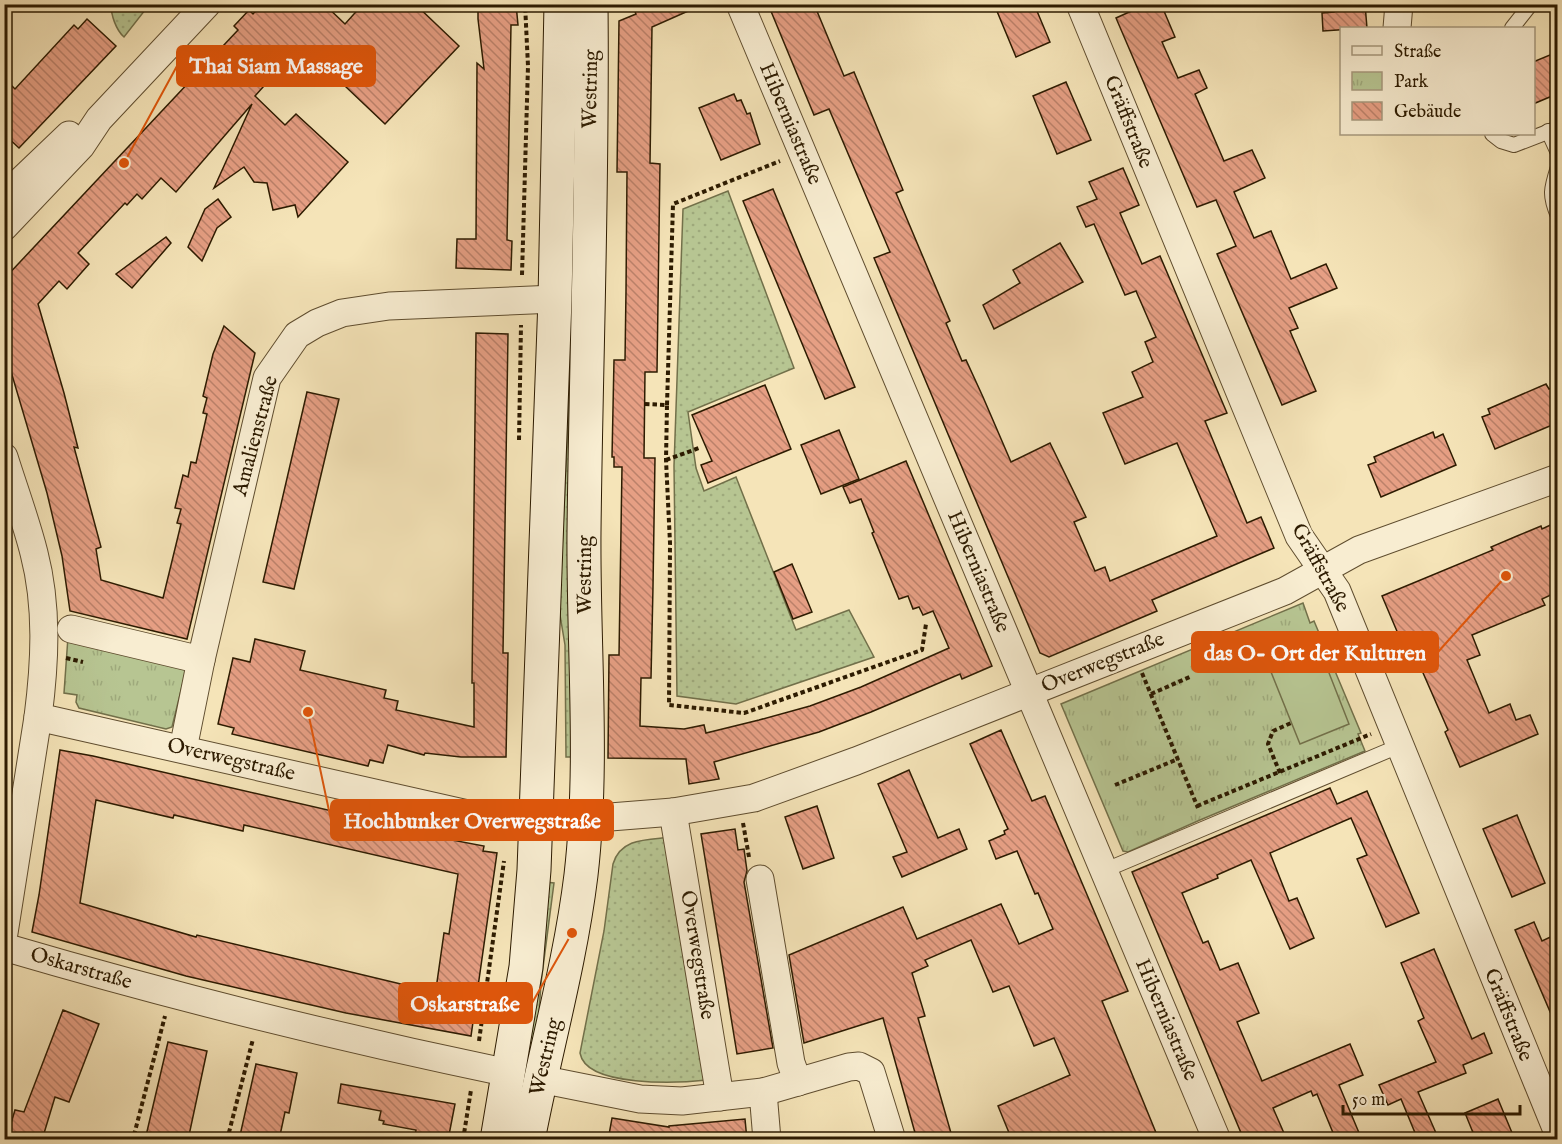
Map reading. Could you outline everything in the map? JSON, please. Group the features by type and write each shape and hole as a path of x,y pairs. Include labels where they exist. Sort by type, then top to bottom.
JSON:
{"main road":[{"name":"Westring","path":"528,1140 524,1076 527,957 534,870 522,821 555,300 561,4"},
{"name":"Westring","path":"497,1140 562,984 581,874 585,819 584,534 591,4"}],"street":[{"path":"4,226 81,146 99,119 207,4"},
{"name":"Hiberniastraße","path":"740,4 1217,1140"},
{"name":"Gräffstraße","path":"1080,4 1299,536 1337,591 1557,1133"},
{"path":"1397,27 1399,4"},
{"path":"4,197 65,137 99,119"},
{"name":"Amalienstraße","path":"183,748 201,660 267,378 297,335 316,323 342,313 389,306 555,300"},
{"path":"4,457 35,555 44,624 42,683 38,717 4,933"},
{"name":"Overwegstraße","path":"38,717 494,820 585,819 673,812 754,798 856,761 1285,591 1359,550 1557,478"},
{"path":"71,629 201,660"},
{"name":"Overwegstraße","path":"673,812 720,1097"},
{"path":"760,879 791,1063 798,1082"},
{"name":"Oskarstraße","path":"4,947 170,995 258,1017 476,1066 640,1099 682,1101 763,1092 859,1066 871,1072 892,1140"},
{"path":"763,1092 767,1140"}],"lane":[{"path":"1513,27 1531,4"},
{"path":"1493,135 1501,141 1514,145 1553,129 1557,153"},
{"path":"1557,167 1551,187 1551,200 1557,216"},
{"path":"1103,871 1288,793 1395,736"}],"path":[{"path":"519,444 528,66 525,4"},
{"path":"802,152 673,204 666,460 669,543 669,705 744,713 922,650 926,624"},
{"path":"645,404 667,405"},
{"path":"666,460 699,448"},
{"path":"1133,651 1206,828"},
{"path":"1151,694 1192,676"},
{"path":"1288,793 1268,744 1273,731 1291,723"},
{"path":"1197,806 1280,772 1395,736"},
{"path":"1115,785 1178,759"},
{"path":"739,801 752,876 760,879"},
{"path":"463,1140 522,821"},
{"path":"134,1135 170,995"},
{"path":"226,1140 258,1017"}],"green space":[{"path":"111,4 149,5 124,37 115,22"},
{"path":"579,4 575,757 566,757 565,645 559,609 568,427 573,115"},
{"path":"728,191 794,368 688,412 696,468 704,491 736,477 796,630 849,610 874,657 736,704 677,696 674,466 683,209"},
{"path":"1303,603 1310,623 1314,621 1361,733 1358,734 1365,751 1128,852 1123,851 1061,704"},
{"path":"1313,632 1349,724 1300,744 1263,652"},
{"path":"68,637 187,666 172,727 166,729 79,708 76,702 77,695 64,693"},
{"path":"672,837 707,1080 657,1082 616,1078 586,1064 580,1053 604,931 613,864 617,855 629,844"},
{"path":"545,882 554,883 541,983 538,1029 523,1095 518,1093"}],"building":[{"path":"262,4 324,4 345,24 363,4 415,4 459,46 385,124 306,49 284,72 280,68 255,96 285,125 296,114 348,162 298,217 295,205 273,210 267,183 254,182 244,167 214,188 252,104 176,192 161,178 142,199 137,194 127,205 125,203 78,253 89,264 67,289 59,281 38,304 64,393 78,448 74,447 101,547 96,549 101,580 163,598 181,524 177,523 181,509 175,508 183,475 188,477 191,462 196,463 207,414 203,413 207,398 203,396 213,354 224,326 255,353 187,639 70,611 62,556 47,493 4,348 4,279 238,30 234,26 249,10 253,14"},
{"path":"478,4 516,4 518,25 511,25 507,240 512,241 511,270 456,268 457,239 476,239 477,63 484,69"},
{"path":"632,4 704,4 652,27 650,163 660,164 657,372 645,372 644,458 655,458 651,678 641,678 640,726 684,729 704,725 706,733 759,720 810,706 861,687 949,648 933,611 923,615 919,607 913,609 908,596 899,599 861,499 850,503 843,487 906,461 992,666 962,679 960,674 819,732 714,762 719,779 689,784 686,759 608,758 609,655 619,655 622,467 614,467 614,457 612,457 614,360 625,360 627,172 617,172 619,21 636,14"},
{"path":"768,4 814,4 844,76 854,72 903,190 896,193 950,321 946,323 962,361 966,360 1011,462 1050,443 1086,517 1074,522 1095,571 1105,567 1110,581 1217,536 1177,443 1125,464 1103,413 1143,397 1132,372 1153,362 1145,342 1156,337 1136,291 1125,295 1094,224 1086,227 1077,207 1097,199 1089,182 1123,168 1139,205 1120,213 1142,264 1160,256 1227,413 1205,421 1247,523 1261,517 1274,548 1152,600 1157,611 1049,657 1040,653 874,258 890,252 829,109 814,115"},
{"path":"994,4 1034,4 1050,42 1016,57"},
{"path":"1147,4 1161,4 1175,37 1162,42 1178,78 1199,70 1207,88 1195,94 1224,161 1252,150 1265,178 1234,192 1254,238 1271,231 1291,279 1326,264 1337,288 1289,308 1298,328 1290,331 1316,391 1282,405 1217,254 1236,246 1216,200 1197,207 1116,18"},
{"path":"1334,4 1365,4 1367,27 1340,27 1340,30 1323,31 1322,13 1334,12"},
{"path":"87,19 116,46 19,148 4,134 4,78 15,89 74,25 78,29"},
{"path":"1557,52 1557,94 1535,103 1535,61"},
{"path":"1066,82 1091,140 1057,154 1033,96"},
{"path":"734,94 737,101 741,100 747,114 750,113 760,144 721,160 699,108"},
{"path":"773,189 855,387 825,399 743,201"},
{"path":"218,199 231,217 217,228 202,261 188,247 205,209"},
{"path":"166,237 171,243 132,288 116,274"},
{"path":"1060,243 1083,282 994,329 983,305 1020,283 1013,270"},
{"path":"476,333 508,334 503,653 508,653 506,757 461,757 425,753 424,755 388,745 383,763 370,760 368,766 232,734 234,728 218,724 233,658 250,662 255,639 305,651 300,670 386,690 384,698 398,701 396,710 474,727 474,683 472,683"},
{"path":"1546,384 1549,389 1557,386 1557,423 1495,449 1482,417 1490,414 1488,409"},
{"path":"765,385 791,449 708,483 701,465 712,461 692,415"},
{"path":"307,392 339,399 294,589 263,582"},
{"path":"839,430 859,479 821,494 801,445"},
{"path":"1433,432 1435,438 1443,434 1456,465 1381,497 1368,465 1376,462 1374,457"},
{"path":"1557,522 1557,592 1542,599 1545,605 1472,635 1480,655 1467,660 1489,713 1510,704 1516,720 1530,715 1538,734 1460,767 1445,732 1448,730 1420,666 1413,669 1382,596 1493,550 1491,547 1517,536"},
{"path":"792,564 812,612 793,619 774,572"},
{"path":"1001,730 1032,801 1045,796 1128,991 1102,1001 1159,1140 1012,1140 998,1106 1070,1075 1054,1038 1034,1046 1009,986 993,992 971,940 925,960 928,966 912,973 925,1016 918,1018 953,1140 917,1140 883,1018 804,1043 789,955 903,907 917,939 1001,904 1019,944 1053,929 1017,851 996,859 989,841 1005,834 1004,831 1008,829 970,744"},
{"path":"60,750 484,846 483,851 497,853 471,1036 346,1013 186,976 32,932","holes":["96,800 173,818 174,815 243,831 244,825 458,874 449,934 444,933 436,989 405,985 197,935 196,937 80,903"]},
{"path":"909,770 938,838 959,829 967,849 902,877 893,857 907,852 878,784"},
{"path":"1330,788 1337,804 1367,791 1419,913 1386,927 1357,859 1367,855 1351,818 1270,853 1289,901 1297,898 1314,938 1290,949 1251,860 1217,875 1218,878 1182,893 1203,943 1208,941 1220,970 1238,963 1259,1013 1237,1022 1262,1081 1350,1044 1363,1075 1339,1085 1362,1140 1336,1140 1317,1094 1313,1096 1311,1091 1273,1108 1287,1140 1244,1140 1132,872"},
{"path":"817,806 834,858 803,869 785,817"},
{"path":"1517,815 1545,883 1512,897 1483,829"},
{"path":"735,829 738,850 744,849 747,871 744,882 773,1048 737,1054 701,834"},
{"path":"1534,922 1542,941 1557,934 1557,1028 1515,930"},
{"path":"1434,949 1472,1039 1484,1033 1492,1053 1463,1065 1466,1073 1418,1092 1436,1133 1418,1140 1401,1099 1388,1105 1379,1085 1436,1062 1418,1021 1424,1018 1401,963"},
{"path":"63,1010 99,1024 69,1102 55,1097 42,1140 6,1140 15,1110 24,1112"},
{"path":"168,1042 207,1051 188,1140 145,1140"},
{"path":"256,1064 297,1073 289,1113 285,1112 279,1140 239,1140"},
{"path":"341,1084 455,1104 448,1140 414,1140 416,1130 383,1124 384,1121 379,1120 381,1111 338,1103"},
{"path":"1498,1099 1515,1140 1476,1140 1465,1113"},
{"path":"612,1118 669,1127 745,1119 747,1140 608,1140"}],"place":[{"name":"Thai Siam Massage","path":"124,163"},
{"name":"das O- Ort der Kulturen","path":"1506,576"},
{"name":"Hochbunker Overwegstraße","path":"308,712"},
{"name":"Oskarstraße","path":"572,933"}]}
